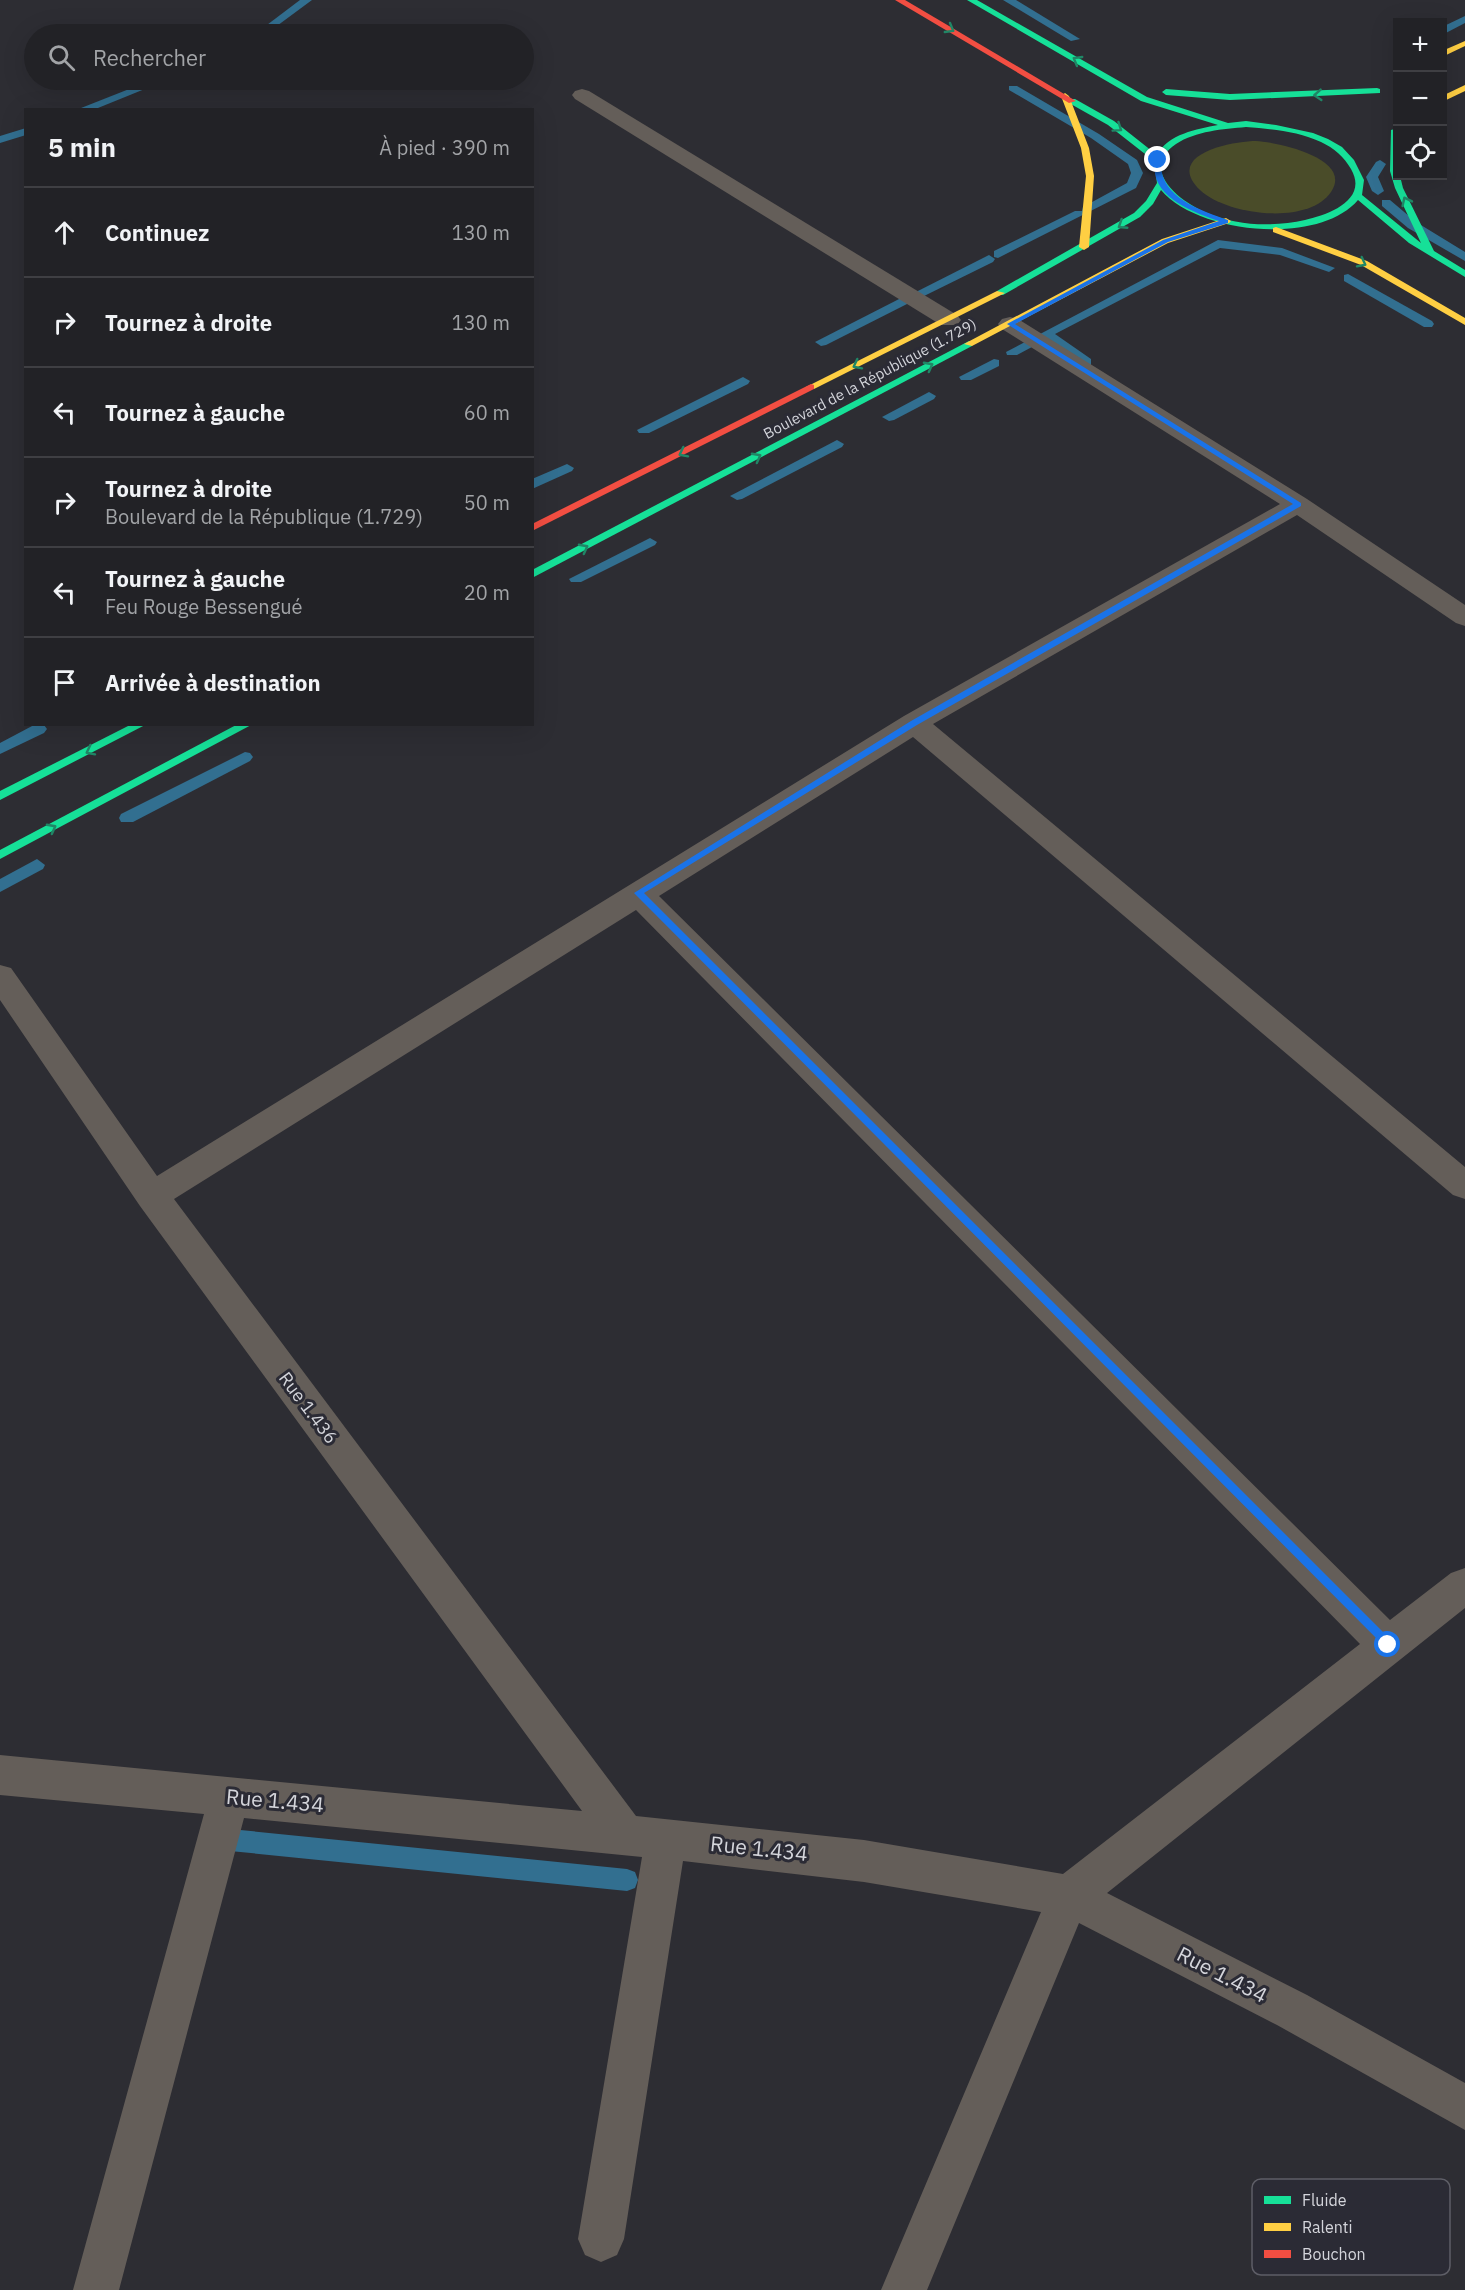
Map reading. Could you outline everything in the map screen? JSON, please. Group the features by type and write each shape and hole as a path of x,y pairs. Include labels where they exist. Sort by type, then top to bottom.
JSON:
{"main road":[{"path":"900,0 1125,133 1158,160"},
{"path":"971,0 1125,88 1166,107 1226,125"},
{"path":"1447,53 1465,43"},
{"path":"1341,106 1393,83"},
{"path":"1125,88 1230,97 1377,91"},
{"path":"1447,98 1465,88"},
{"path":"1065,96 1085,148 1090,176 1084,247"},
{"path":"1287,128 1308,120"},
{"path":"1268,227 1308,224 1340,213 1358,196 1361,185 1358,160 1314,136 1287,128 1226,125 1202,129 1181,137 1166,147 1158,160 1157,171 1161,183 1175,198 1197,212 1226,221 1268,227 1334,250 1364,263 1465,322"},
{"path":"1379,143 1393,131"},
{"path":"1397,180 1431,254"},
{"name":"Boulevard de la République (1.729)","path":"534,527 949,320 1084,247 1137,215 1150,202 1161,183"},
{"path":"1358,196 1385,221 1431,254 1465,274"},
{"name":"Boulevard de la République (1.729)","path":"534,574 1165,241 1226,221"},
{"path":"1165,241 1220,239"},
{"path":"1266,242 1334,250"},
{"path":"0,796 138,726"},
{"path":"0,855 244,726"}],"street":[{"path":"582,95 949,320"},
{"path":"1010,324 1298,504 1465,617"},
{"path":"152,1196 914,723 1298,504"},
{"path":"914,723 1465,1186"},
{"path":"638,893 1388,1645"},
{"name":"Rue 1.436","path":"0,976 152,1196 624,1834"},
{"path":"904,2290 1069,1896 1465,1585"},
{"name":"Rue 1.434","path":"0,1775 624,1834 864,1861 1069,1896 1292,2010 1465,2108"},
{"path":"96,2290 229,1797"},
{"path":"601,2239 666,1839"}],"green space":[{"path":"1256,141 1295,149 1323,161 1332,170 1335,180 1331,192 1320,203 1304,210 1286,213 1247,211 1212,199 1200,190 1191,178 1190,167 1195,159 1206,152 1218,147"}],"waterway":[{"path":"274,24 307,0"},
{"path":"1008,0 1075,39"},
{"path":"1447,29 1465,19"},
{"path":"1013,88 1095,136 1133,162 1137,173 1132,185 1087,210"},
{"path":"86,108 134,90"},
{"path":"0,140 24,132"},
{"path":"1378,191 1372,177 1380,164"},
{"path":"1386,203 1412,225 1465,257"},
{"path":"998,254 1079,214"},
{"path":"1046,334 1218,244 1282,252 1329,268"},
{"path":"916,295 989,259"},
{"path":"1348,278 1428,324"},
{"path":"821,342 903,301"},
{"path":"1012,352 1046,334"},
{"path":"1046,334 1086,362"},
{"path":"966,377 994,363"},
{"path":"644,430 743,381"},
{"path":"889,417 929,396"},
{"path":"737,496 837,444"},
{"path":"534,484 567,468"},
{"path":"576,579 650,542"},
{"path":"0,749 39,729"},
{"path":"127,818 245,757"},
{"path":"0,886 37,865"},
{"path":"230,1840 627,1880"}],"traffic: fast":[{"path":"971,0 1144,99 1224,124"},
{"path":"1166,92 1230,97 1377,91"},
{"path":"1072,101 1111,123 1158,160"},
{"path":"1246,124 1293,130 1325,141 1339,149 1358,173 1360,189 1357,195 1346,207 1330,216 1297,224 1266,227 1235,224 1205,215 1182,204 1164,188 1159,178 1158,163 1163,152 1173,143 1202,131 1246,124"},
{"path":"1397,180 1430,252"},
{"path":"1000,293 1137,215 1150,202 1161,183"},
{"path":"1358,196 1412,241 1465,274"},
{"path":"534,574 969,344"},
{"path":"0,796 138,726"},
{"path":"0,855 244,726"}],"traffic: slow":[{"path":"1447,52 1465,43"},
{"path":"1447,97 1465,88"},
{"path":"1065,96 1085,148 1090,176 1084,247"},
{"path":"969,344 1165,241 1226,221"},
{"path":"1276,230 1364,263 1465,322"},
{"path":"811,387 1000,293"}],"traffic: jam":[{"path":"899,0 1072,101"},
{"path":"534,527 811,387"}],"route":[{"path":"1158,160 1157,171 1161,183 1175,198 1197,212 1226,221 1195,229 1165,241 1010,324 1298,504 914,723 638,893 1388,1645"}]}
